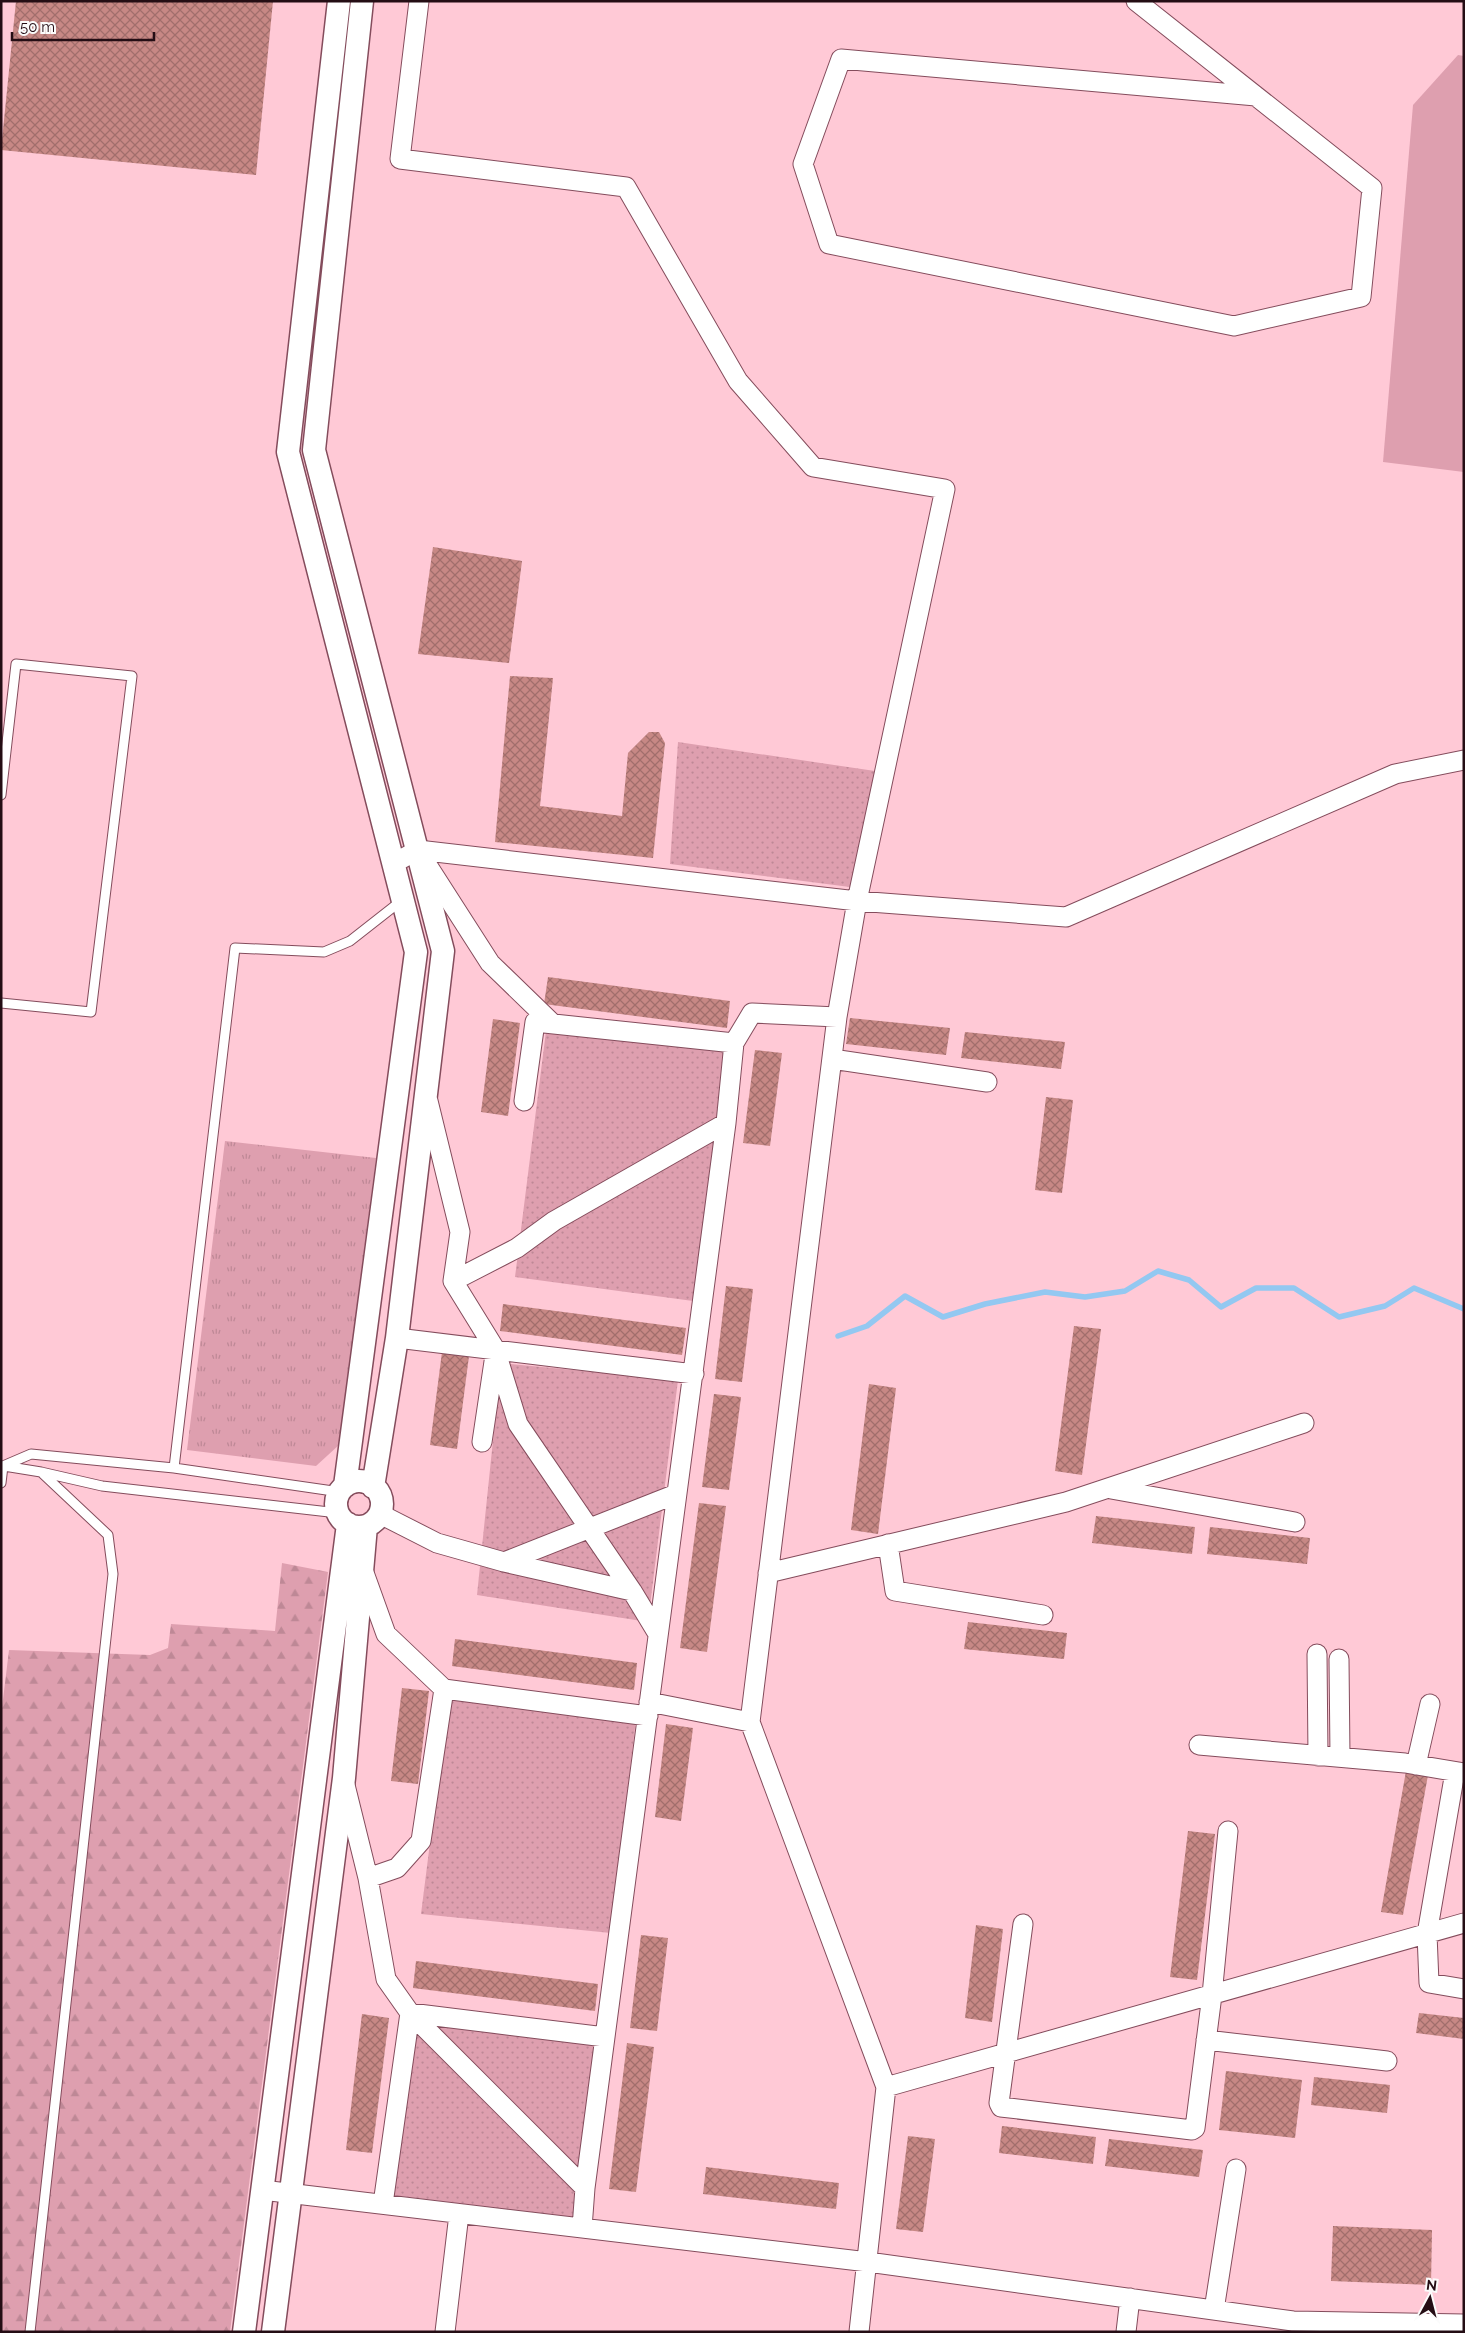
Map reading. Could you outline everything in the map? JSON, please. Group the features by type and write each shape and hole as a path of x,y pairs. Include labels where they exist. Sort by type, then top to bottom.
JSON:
{"street":[{"path":"244,2332 353,1509 370,1299 416,952 288,452 339,1"},
{"path":"362,1 314,450 443,951 397,1338 373,1487 360,1482 353,1509 362,1569 386,1634 444,1689 649,1709 750,1722"},
{"path":"418,1 400,159 626,187 738,381 813,467 944,489 856,901 837,1017 750,1722 886,2087 859,2332"},
{"path":"1136,1 1256,96 1372,188 1361,297 1234,326 829,244 803,164 840,59 1256,96"},
{"path":"394,863 418,850 856,901 1066,917 1395,774 1464,760"},
{"path":"418,850 490,963 552,1023"},
{"path":"582,2228 585,2188 676,1494 694,1374 696,1339 726,1123 734,1043 752,1013 837,1017"},
{"path":"524,1101 535,1022 734,1043"},
{"path":"832,1060 987,1082"},
{"path":"426,1090 460,1232 453,1281 495,1349 518,1424 632,1591 658,1634"},
{"path":"453,1281 517,1248 554,1221 726,1123"},
{"path":"370,1299 401,1304"},
{"path":"397,1338 694,1374"},
{"path":"482,1442 495,1349"},
{"path":"768,1573 1066,1502 1304,1423"},
{"path":"1108,1488 1295,1522"},
{"path":"504,1562 676,1494"},
{"path":"353,1509 437,1543 504,1562 632,1591"},
{"path":"888,1544 895,1591 1043,1615"},
{"path":"273,2332 344,1778 362,1569"},
{"path":"1316,1654 1318,1756"},
{"path":"1339,1659 1340,1757"},
{"path":"368,1878 397,1868 421,1840 444,1689"},
{"path":"1416,1765 1430,1704"},
{"path":"1200,1746 1340,1757 1416,1765 1459,1772 1427,1934 1429,1984 1464,1989"},
{"path":"344,1778 368,1878 386,1979 410,2013 585,2188"},
{"path":"1023,1924 999,2103 1001,2107 1189,2131 1195,2128 1212,1995 1228,1831"},
{"path":"886,2087 1464,1923"},
{"path":"410,2013 605,2037"},
{"path":"383,2204 410,2013"},
{"path":"1206,2040 1387,2062"},
{"path":"1214,2310 1236,2169"},
{"path":"262,2190 868,2262 1214,2310 1292,2326 1464,2324"},
{"path":"445,2332 459,2214"},
{"path":"1126,2332 1130,2298"}],"lane":[{"path":"1,795 16,664 132,676 91,1012 1,1003"},
{"path":"174,1468 235,948 324,952 350,941 403,900"},
{"path":"2,1466 30,1454 174,1468 353,1509"},
{"path":"2,1466 41,1472 102,1486 353,1509"},
{"path":"1,1483 2,1466"},
{"path":"30,2332 113,1574 108,1535 41,1472"}],"green space":[{"path":"1458,55 1464,56 1464,472 1383,462 1413,105"},
{"path":"678,742 875,771 850,887 670,864"},
{"path":"546,1031 725,1051 693,1301 515,1277"},
{"path":"225,1141 376,1158 339,1445 316,1466 187,1450"},
{"path":"501,1363 678,1380 648,1622 477,1595"},
{"path":"282,1563 328,1572 230,2332 1,2332 1,1716 9,1650 150,1655 168,1648 171,1624 275,1631"},
{"path":"448,1700 636,1719 611,1933 421,1914"},
{"path":"416,2020 597,2038 575,2218 392,2195"}],"building":[{"path":"16,1 273,1 256,175 1,150"},
{"path":"433,547 522,561 509,663 418,654"},
{"path":"510,676 553,678 540,806 622,816 628,753 649,732 659,732 665,743 653,858 495,842"},
{"path":"548,977 730,1001 727,1028 544,1004"},
{"path":"850,1018 950,1028 946,1055 846,1044"},
{"path":"493,1019 520,1023 508,1116 481,1112"},
{"path":"965,1032 1065,1042 1061,1069 961,1058"},
{"path":"755,1050 782,1053 770,1146 743,1143"},
{"path":"1046,1097 1073,1100 1062,1193 1035,1190"},
{"path":"726,1286 753,1289 742,1382 715,1379"},
{"path":"503,1304 686,1328 682,1355 500,1331"},
{"path":"1074,1326 1101,1329 1082,1475 1055,1471"},
{"path":"442,1352 469,1356 457,1449 430,1445"},
{"path":"869,1384 896,1388 878,1534 851,1530"},
{"path":"714,1394 741,1397 729,1490 702,1487"},
{"path":"699,1503 726,1506 707,1652 680,1648"},
{"path":"1096,1516 1195,1527 1192,1554 1092,1543"},
{"path":"1210,1527 1310,1538 1307,1564 1207,1554"},
{"path":"968,1622 1067,1633 1064,1659 964,1649"},
{"path":"455,1639 637,1663 634,1690 452,1666"},
{"path":"402,1688 429,1691 418,1784 391,1781"},
{"path":"666,1724 693,1728 681,1821 655,1817"},
{"path":"1406,1771 1428,1775 1403,1915 1381,1912"},
{"path":"1188,1831 1215,1834 1197,1980 1170,1977"},
{"path":"976,1925 1003,1929 992,2022 965,2018"},
{"path":"641,1935 668,1938 657,2031 630,2028"},
{"path":"416,1961 598,1984 595,2011 413,1988"},
{"path":"1419,2013 1464,2018 1464,2039 1416,2033"},
{"path":"362,2014 389,2018 372,2153 346,2150"},
{"path":"627,2043 654,2047 636,2192 609,2189"},
{"path":"1226,2071 1302,2080 1295,2138 1219,2130"},
{"path":"1314,2077 1390,2085 1387,2113 1311,2105"},
{"path":"1002,2126 1096,2137 1093,2164 999,2153"},
{"path":"908,2136 935,2139 923,2232 896,2229"},
{"path":"1109,2139 1203,2150 1199,2177 1105,2166"},
{"path":"706,2167 839,2183 836,2209 703,2194"},
{"path":"1333,2226 1432,2230 1431,2285 1331,2281"}],"waterway":[{"path":"838,1336 867,1326 905,1296 943,1317 985,1304 1045,1292 1085,1297 1125,1291 1158,1271 1189,1280 1221,1307 1256,1288 1294,1288 1339,1317 1385,1306 1414,1288 1464,1309"}]}
